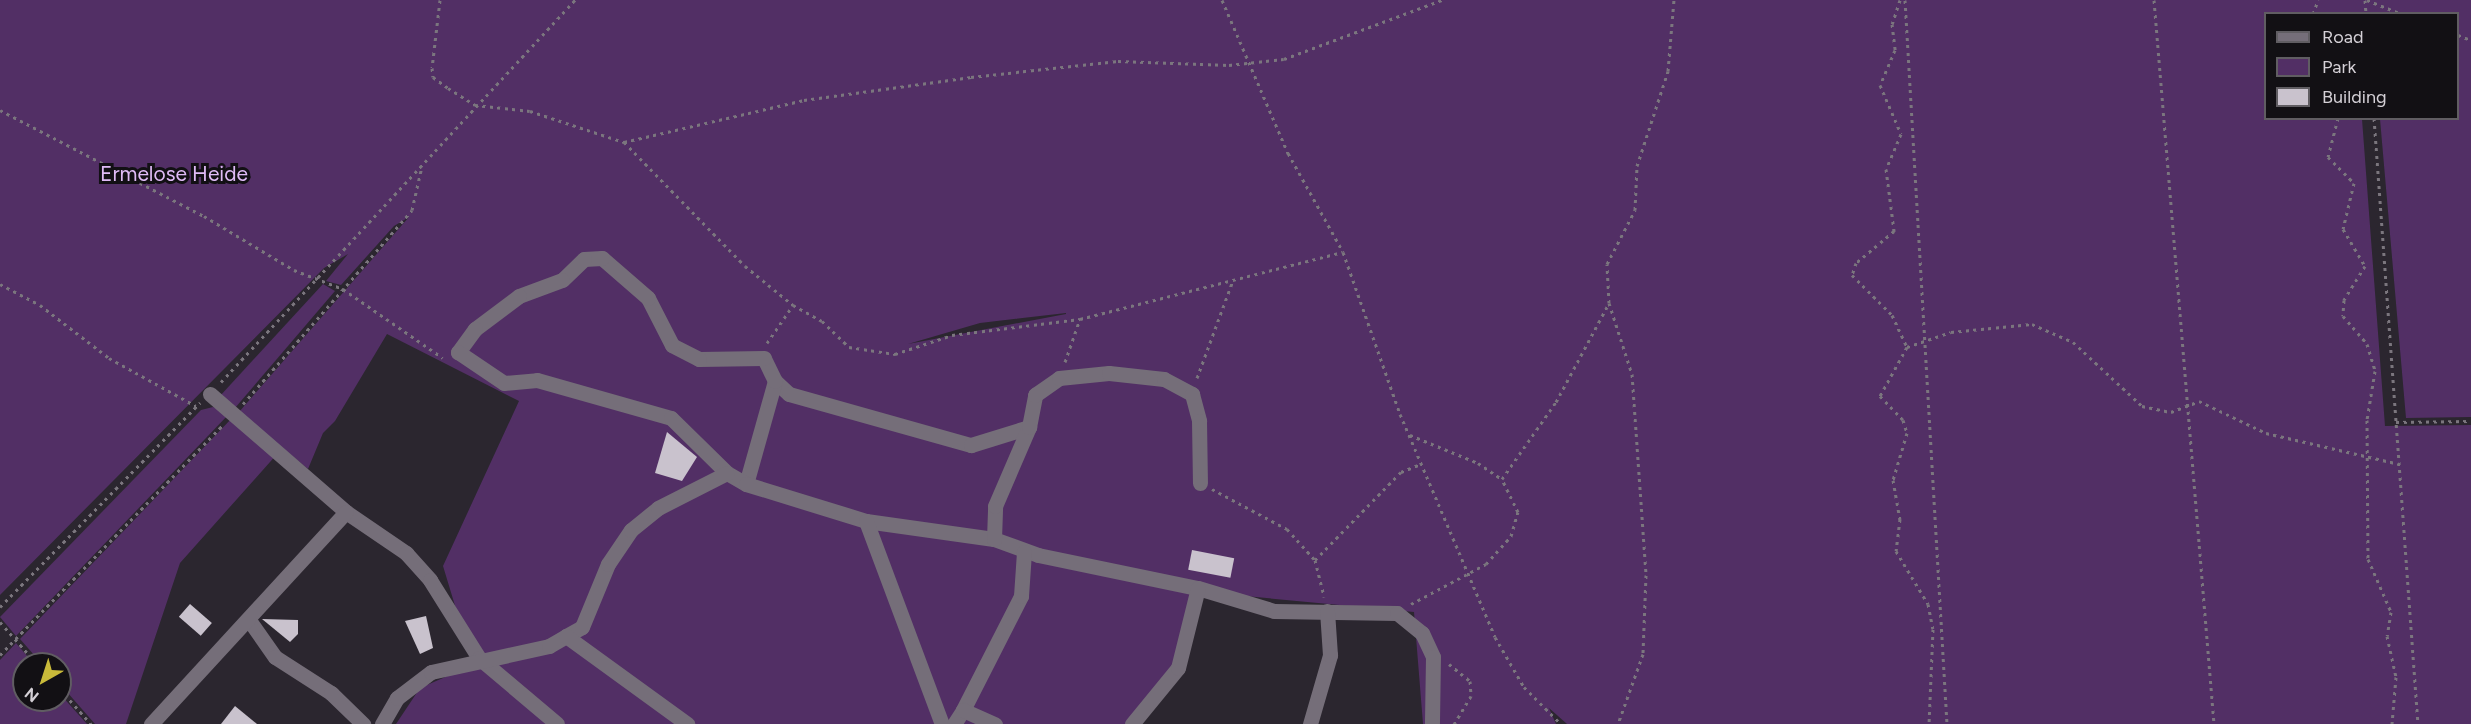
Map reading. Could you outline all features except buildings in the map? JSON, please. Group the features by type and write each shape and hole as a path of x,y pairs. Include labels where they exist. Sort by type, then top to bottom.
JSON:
{"lane":[{"path":"1029,427 971,445 789,394 775,381 764,358 699,359 672,345 648,298 602,258 584,259 562,280 519,296 475,329 458,351 504,383 537,380 671,418 727,473 746,484 866,521 994,539 1024,552 1198,588 1274,611 1397,613 1422,633 1433,657 1432,724"},
{"path":"994,539 995,506 1029,427 1035,394 1059,378 1109,373 1164,379 1192,394 1199,421 1200,483"},
{"path":"746,484 775,381"},
{"path":"210,394 346,512 406,553 430,580 479,658 557,724"},
{"path":"382,724 397,698 431,672 479,658 549,646 582,627 608,564 631,530 658,508 727,473"},
{"path":"151,724 346,512"},
{"path":"866,521 942,724"},
{"path":"954,724 1021,596 1024,552"},
{"path":"1132,724 1178,668 1198,588"},
{"path":"1310,724 1330,655 1327,611"},
{"path":"249,620 275,657 331,693 363,724"},
{"path":"566,636 687,724"},
{"path":"963,710 995,724"}],"path":[{"path":"440,0 431,44 433,76 475,105 530,111 624,142 804,100 971,77 1118,61 1248,63 1284,59 1346,40 1442,0"},
{"path":"0,608 210,394 318,279 475,105 575,0"},
{"path":"1222,0 1288,153 1343,252"},
{"path":"1618,724 1643,654 1646,575 1632,374 1610,303 1607,264 1635,210 1637,166 1668,71 1674,0"},
{"path":"1900,0 1892,24 1895,50 1880,85 1901,134 1887,169 1894,231 1856,263 1852,275 1892,315 1907,346"},
{"path":"1905,0 1947,724"},
{"path":"2154,0 2214,724"},
{"path":"2366,0 2397,12"},
{"path":"0,110 318,279 343,289 448,361 458,351"},
{"path":"2337,120 2328,157 2354,183 2343,229 2366,266 2344,300 2343,316 2373,359 2368,559 2391,612 2387,636 2396,677 2392,724"},
{"path":"2374,120 2418,724"},
{"path":"1192,394 1233,280"},
{"path":"0,284 40,305 110,358 196,406"},
{"path":"1502,479 1556,402 1610,303"},
{"path":"764,358 768,341 793,305"},
{"path":"1059,378 1080,319"},
{"path":"1929,724 1933,629 1923,594 1896,550 1900,519 1893,480 1907,433 1880,396 1907,346 1951,332 2032,324 2073,342 2142,406 2171,412 2199,401 2266,433 2370,454 2399,464"},
{"path":"2396,422 2471,421"},
{"path":"1397,613 1469,574 1511,536 1518,512 1502,479 1427,438 1409,435"},
{"path":"1315,560 1401,472 1421,464"},
{"path":"1200,483 1287,529 1315,560 1327,611"},
{"path":"0,622 27,652"},
{"path":"1433,657 1462,669 1470,681 1471,696 1454,724"},
{"path":"72,703 91,724"}],"green space":[{"name":"Ermelose Heide","path":"0,0 2471,0 2471,417 2406,418 2380,120 2459,120 2459,12 2264,12 2264,120 2362,120 2385,426 2471,425 2471,724 1567,724 1549,708 1556,724 1423,724 1414,612 1202,592 1177,673 1132,724 396,724 420,688 473,665 443,566 519,401 387,334 335,421 323,433 308,469 239,412 409,217 394,226 341,285 326,281 348,254 324,268 0,595","holes":["1066,313 1066,314 908,344 980,323"]},
{"path":"323,284 335,291 235,408 220,396"},
{"path":"213,407 229,414 16,636 0,617 201,410"},
{"path":"233,417 278,453 180,563 126,724 95,724 72,698 72,652 31,652 20,639"},
{"path":"16,643 24,652 12,652 12,712 72,712 72,707 87,724 0,724 0,660"}]}
